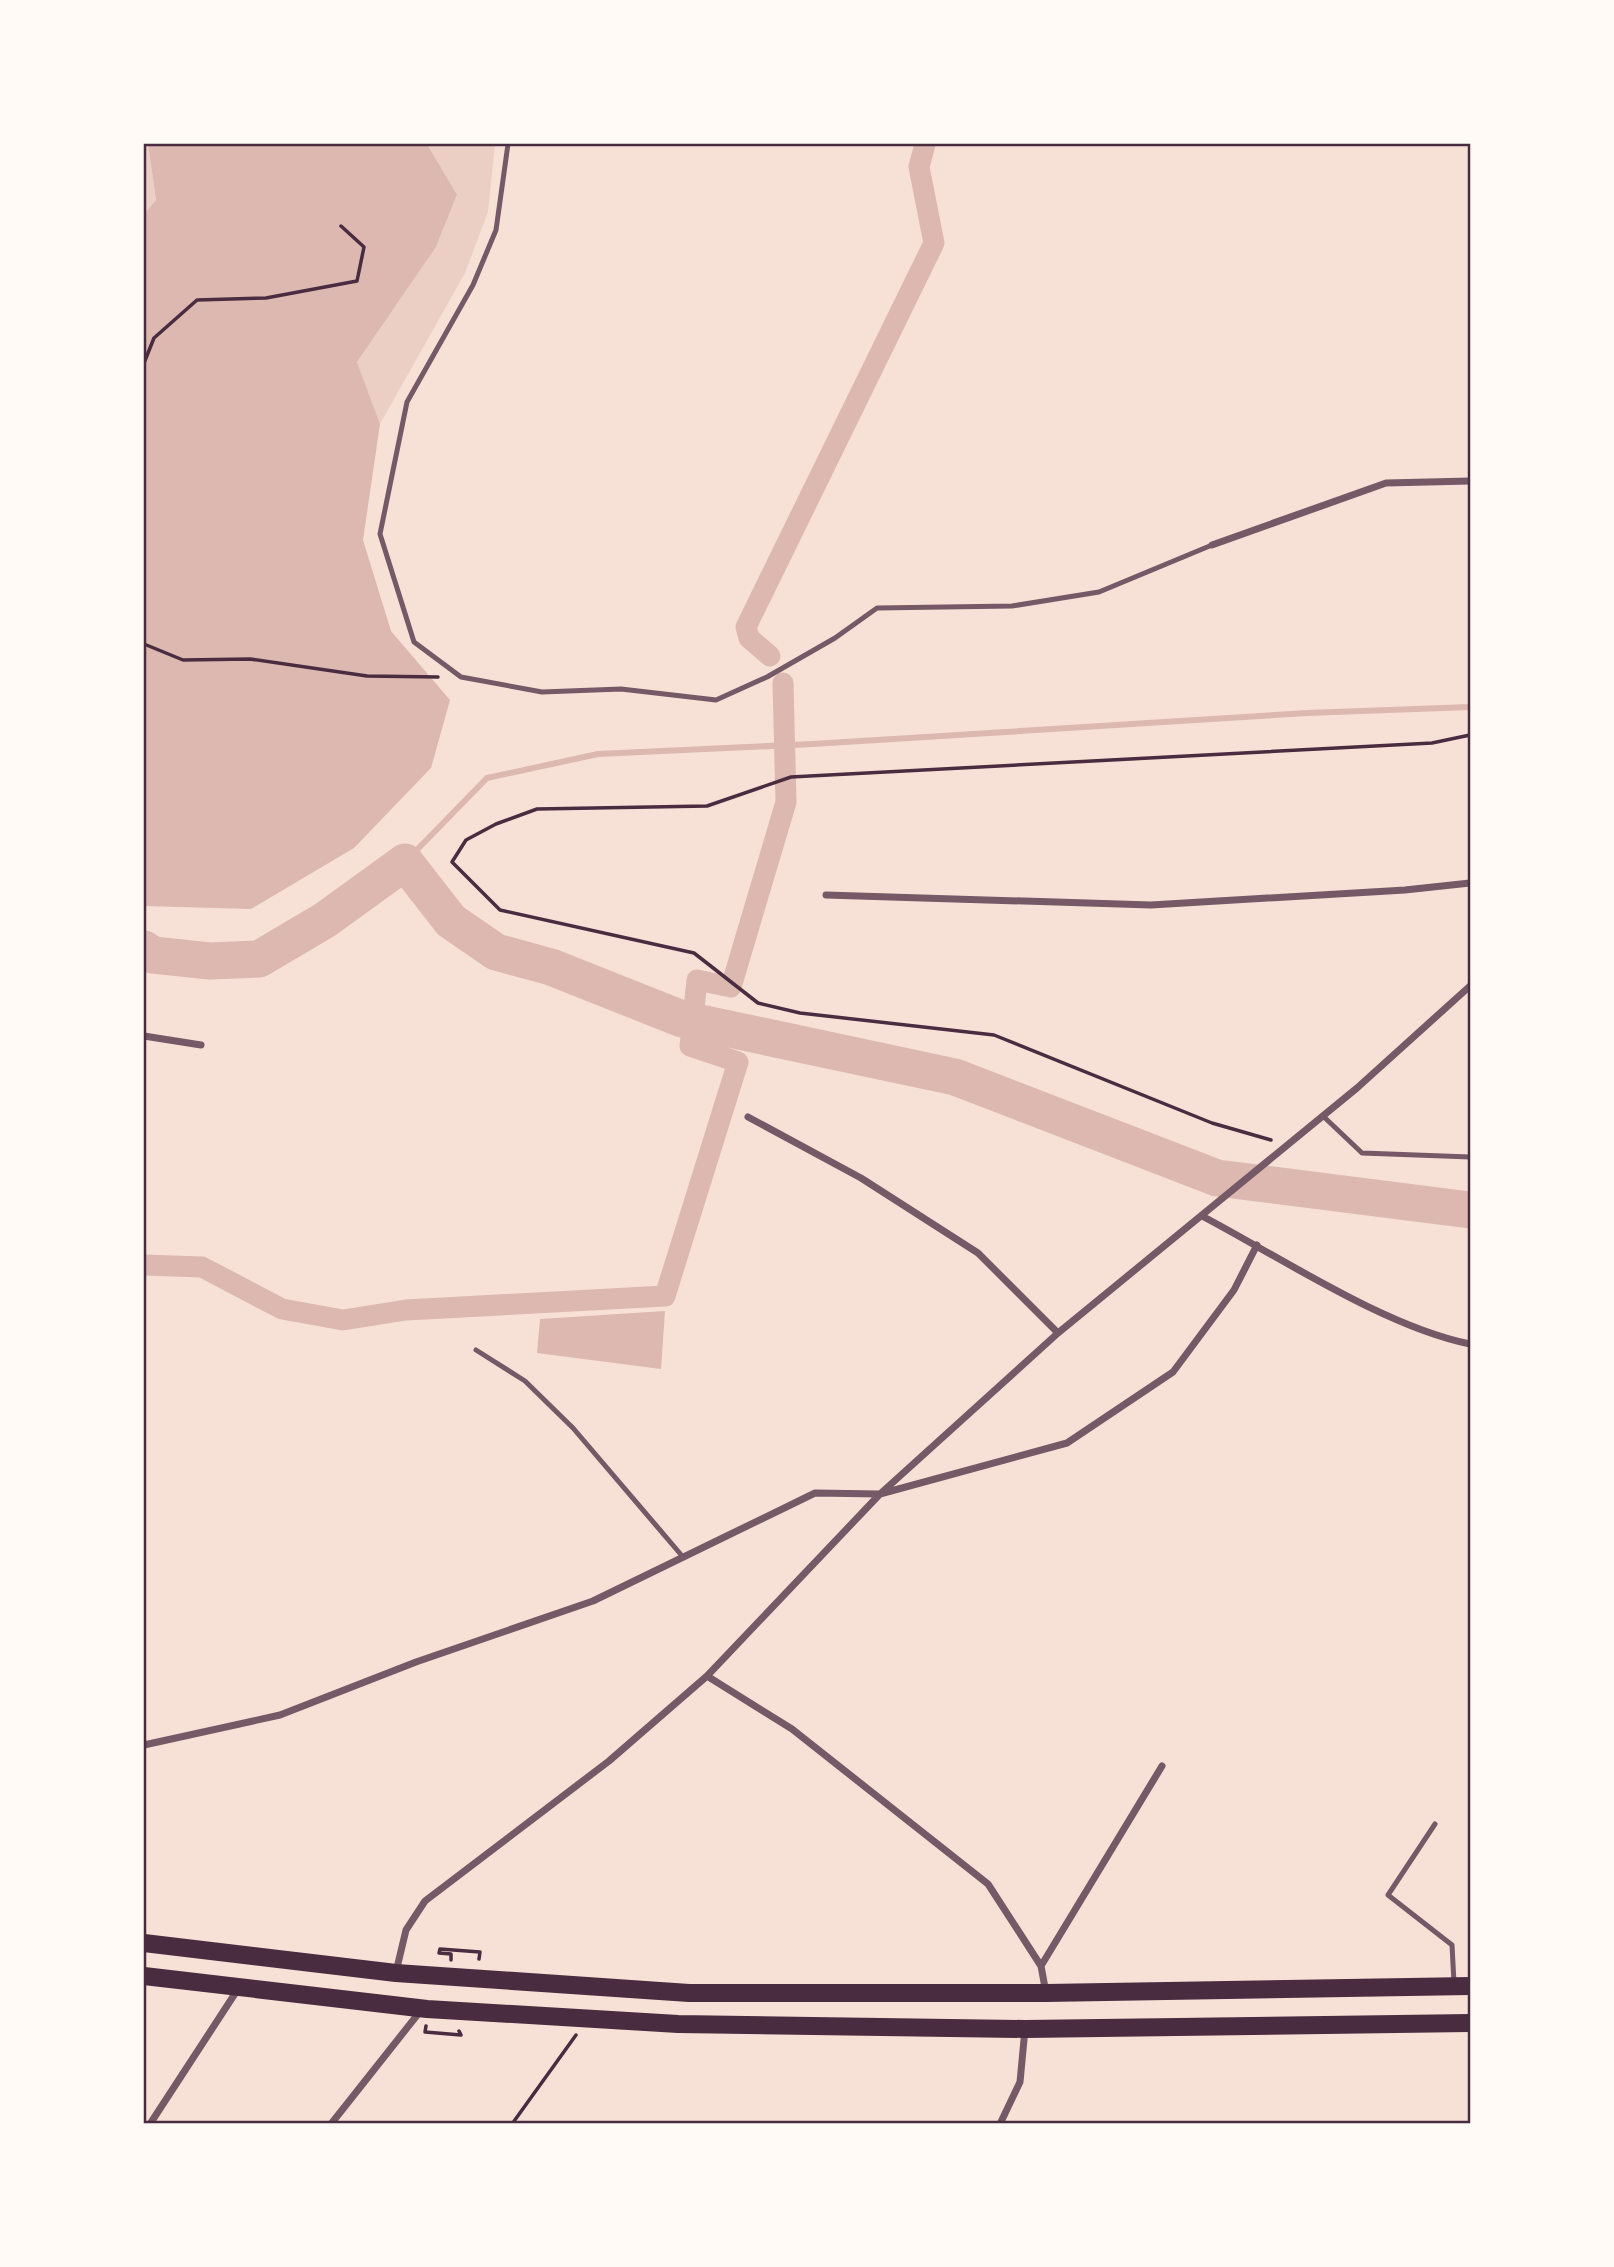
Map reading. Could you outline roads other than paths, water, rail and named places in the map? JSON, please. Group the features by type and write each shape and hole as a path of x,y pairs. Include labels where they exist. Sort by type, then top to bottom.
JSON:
{"highway":[{"path":"144,1943 396,1973 689,1993 1046,1993 1462,1986"},
{"path":"144,1976 423,2008 678,2024 1025,2028 1471,2023"}],"street":[{"path":"1212,545 1386,483 1471,481"},
{"path":"826,895 1151,905 1471,883"},
{"path":"396,1973 406,1930 425,1902 608,1761 707,1676 880,1494 1058,1333 1323,1116 1471,986"},
{"path":"144,1036 201,1045"},
{"path":"748,1117 861,1178 978,1253 1058,1333"},
{"path":"1202,1216 1341,1292 1408,1323 1471,1343"},
{"path":"144,1745 280,1715 416,1662 593,1601 815,1493 880,1494 1067,1443 1173,1372 1234,1290 1258,1245"},
{"path":"707,1676 792,1729 988,1884 1041,1966 1046,1993"},
{"path":"1041,1966 1162,1766"},
{"path":"150,2123 238,1988"},
{"path":"331,2123 423,2008"},
{"path":"1000,2123 1020,2082 1025,2028"}],"lane":[{"path":"508,144 496,230 472,285 407,402 380,534 414,642 461,677 542,692 621,689 716,700 812,651 877,608 1012,606 1100,592 1212,545"},
{"path":"1323,1116 1362,1153 1471,1157"},
{"path":"476,1350 525,1381 573,1428 683,1557"},
{"path":"1435,1824 1388,1895 1452,1945 1462,1986"}],"waterway":[{"path":"770,656 749,638 746,627 934,243 919,167 925,144"},
{"path":"144,1265 202,1267 282,1309 343,1320 406,1310 665,1296 738,1062 690,1046 697,980 731,987 786,802 783,683"},
{"path":"405,862 487,778 598,754 813,744 1307,713 1470,707"},
{"path":"144,949 153,955 210,961 259,959 325,920 405,862 451,921 496,952 551,967 682,1019 955,1077 1217,1178 1470,1210"}]}
